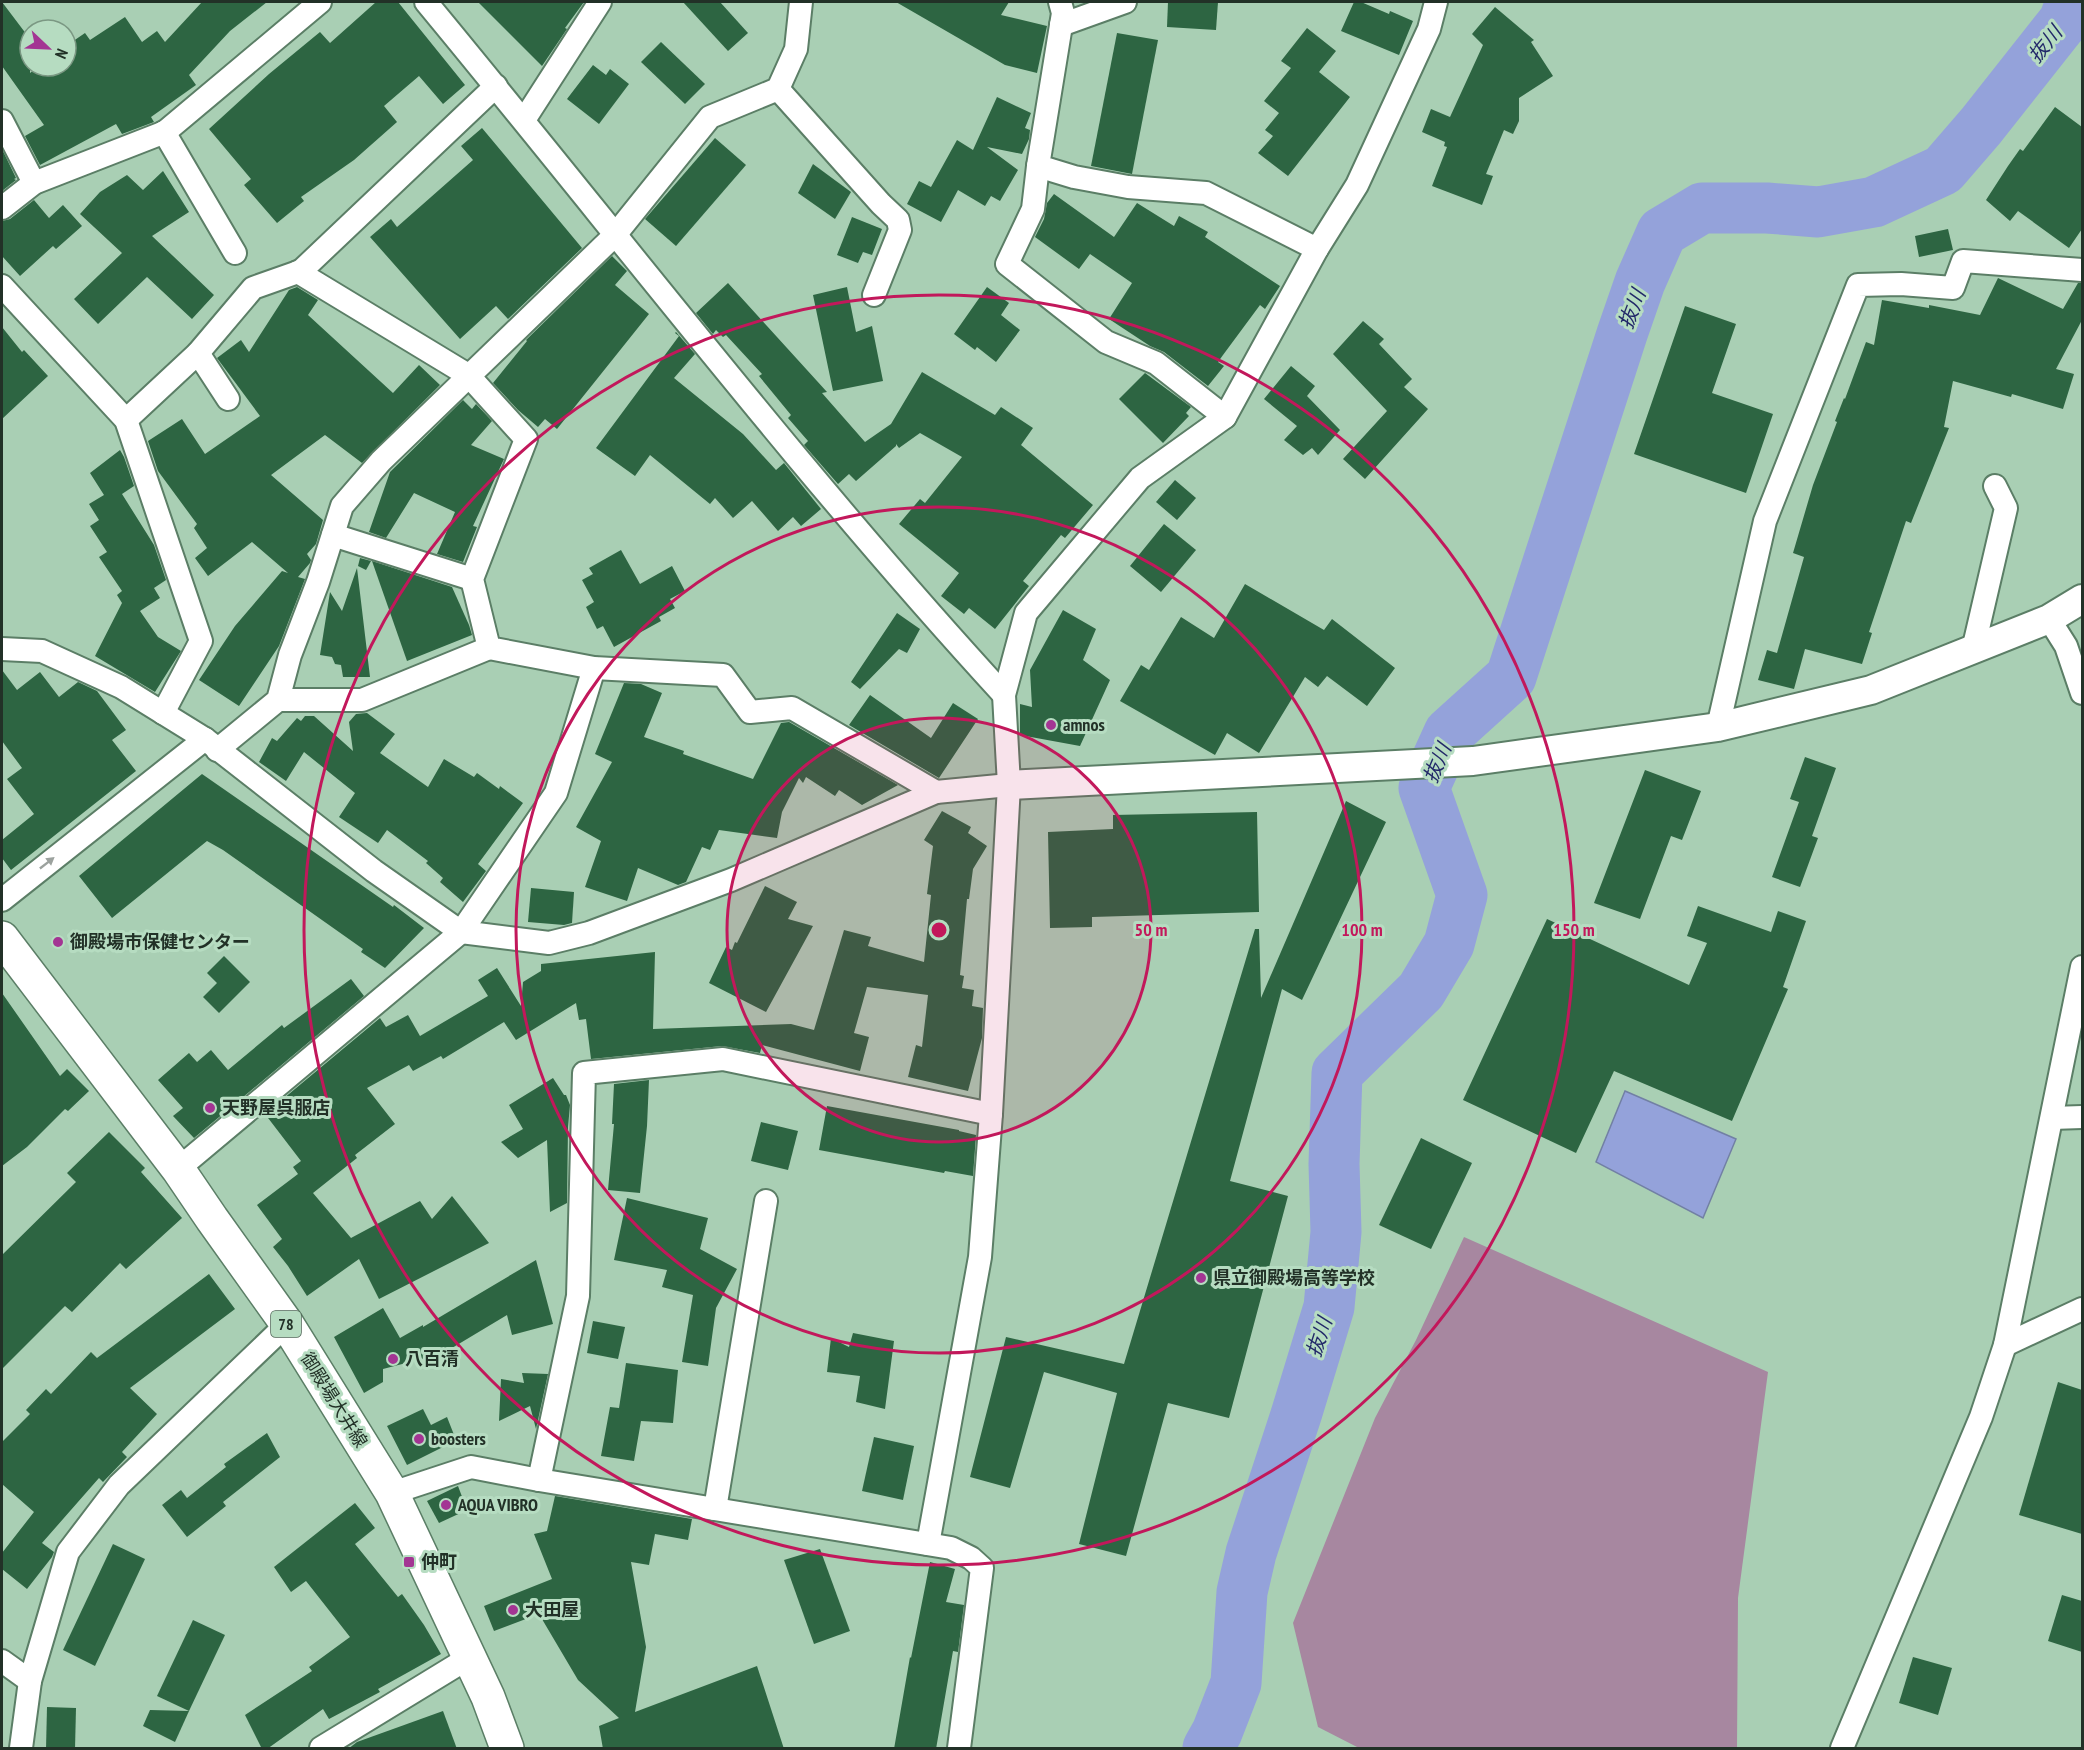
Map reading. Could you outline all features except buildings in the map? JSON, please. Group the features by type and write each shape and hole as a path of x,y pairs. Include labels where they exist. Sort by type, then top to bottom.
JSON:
{"main road":[{"name":"御殿場大井線","path":"2,938 178,1169 287,1324 392,1493 488,1696 507,1749"}],"street":[{"path":"2,208 33,183 164,132 320,2"},
{"path":"426,2 777,433 933,617 1004,695"},
{"path":"524,120 600,2"},
{"path":"278,700 290,655 318,582 342,506 381,461 615,235 710,117 778,89 796,49 801,2"},
{"path":"1060,2 1063,13 1038,166 1034,209 1006,264 1106,342 1156,363 1225,417"},
{"path":"1061,25 1125,2"},
{"path":"928,1544 980,1257 991,1114 1009,785 1004,695 1026,613 1140,478 1225,417 1317,249 1357,185 1429,29 1436,2"},
{"path":"126,420 198,353 253,288 301,271 496,86"},
{"path":"778,89 898,220 900,230 874,295"},
{"path":"2,121 33,183"},
{"path":"164,132 235,253"},
{"path":"1038,166 1074,177 1128,187 1206,193 1317,249"},
{"path":"1718,727 1765,521 1858,285 1901,284 1953,288 1963,261 2082,270"},
{"path":"298,272 468,375 526,439 472,579 489,648"},
{"path":"2,286 126,420 201,641 163,713"},
{"path":"198,353 228,399"},
{"path":"1973,650 2006,507 1995,486"},
{"path":"333,534 472,579"},
{"path":"2,649 42,651 121,687 211,745 374,871 461,932 549,943 589,933 731,880 936,792 1009,785 1473,761 1718,727 1871,690 2049,619 2082,599"},
{"path":"2049,619 2066,646 2082,693"},
{"path":"2,900 211,745 278,700 362,699 489,648 594,668 723,675 750,712 792,708 936,792"},
{"path":"178,1169 461,932 556,793 594,668"},
{"path":"1842,1749 1981,1417 2005,1346 2082,967"},
{"path":"539,1480 578,1296 584,1073 723,1059 991,1114"},
{"path":"2052,1118 2082,1117"},
{"path":"715,1509 766,1201"},
{"path":"2005,1346 2082,1309"},
{"path":"21,1749 30,1681 68,1552 119,1485 287,1324"},
{"path":"392,1493 471,1467 951,1548 971,1557 982,1568 958,1749"},
{"path":"321,1749 470,1657"},
{"path":"2,1661 30,1681"}],"shaded area":[{"path":"1464,1237 1768,1372 1738,1598 1737,1748 1359,1748 1318,1727 1293,1623 1375,1418 1416,1340"}],"water":[{"path":"1625,1091 1736,1139 1703,1218 1596,1162"}],"waterway":[{"name":"抜川","path":"1208,1748 1217,1732 1236,1683 1242,1592 1251,1553 1329,1307 1336,1232 1334,1164 1337,1073 1421,991 1449,944 1462,895 1424,788 1449,733 1511,677 1622,334 1640,282 1662,232 1702,208 1767,208 1818,212 1874,202 1943,170 2064,21 2071,2"}],"place":[{"name":"amnos","path":"1051,725"},
{"name":"御殿場市保健センター","path":"58,942"},
{"name":"天野屋呉服店","path":"210,1108"},
{"name":"県立御殿場高等学校","path":"1201,1278"},
{"name":"八百清","path":"393,1359"},
{"name":"boosters","path":"419,1439"},
{"name":"AQUA VIBRO","path":"446,1505"},
{"name":"仲町","path":"409,1562"},
{"name":"大田屋","path":"513,1610"}]}
